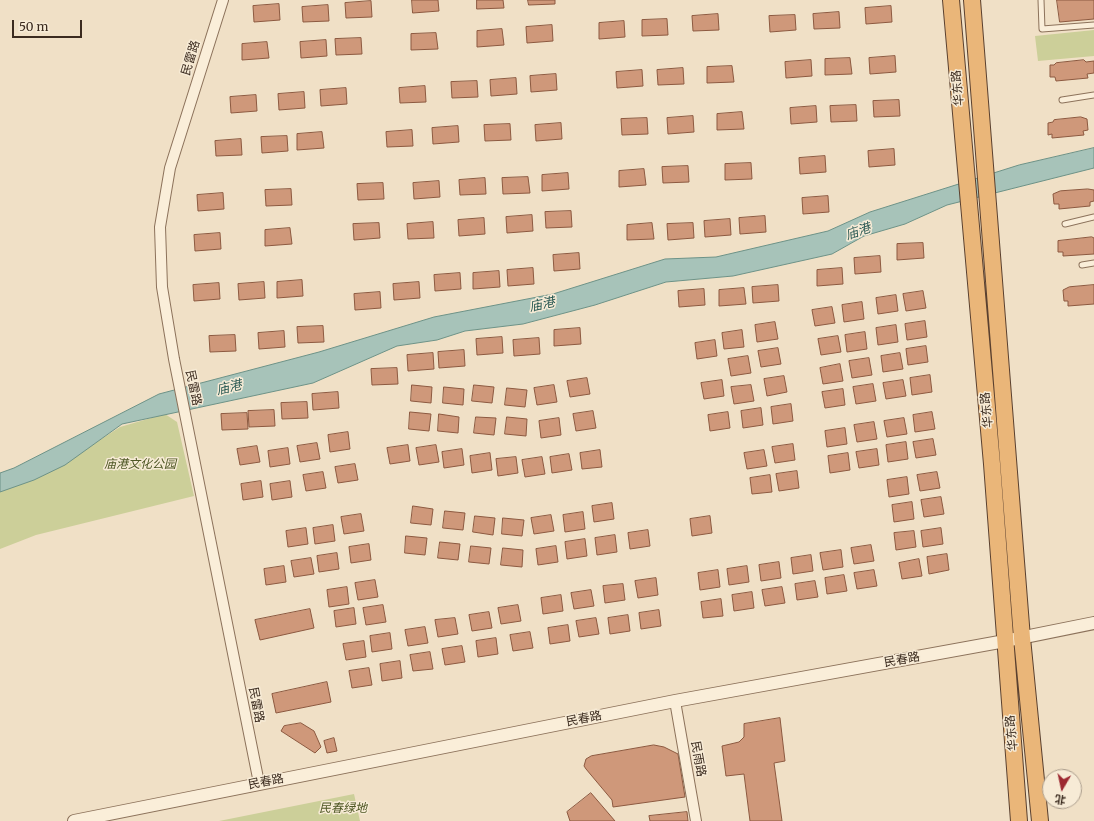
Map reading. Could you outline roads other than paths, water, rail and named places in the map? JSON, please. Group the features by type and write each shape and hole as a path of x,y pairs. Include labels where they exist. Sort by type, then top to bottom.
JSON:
{"highway":[{"name":"华东路","path":"950,0 992,464 1019,821"},
{"name":"华东路","path":"972,0 1022,638 1040,821"}],"street":[{"name":"民雷路","path":"223,0 170,168 160,227 162,287 174,359 259,783"},
{"name":"民春路","path":"74,821 675,701 1005,642 1094,623"},
{"name":"民雨路","path":"675,701 696,821"}],"lane":[{"path":"1041,0 1042,29 1094,25"},
{"path":"1062,100 1094,94"},
{"path":"1065,224 1094,217"},
{"path":"1082,265 1094,263"}],"water":[{"name":"庙港","path":"1094,148 1094,168 947,205 905,224 864,236 832,254 733,276 666,282 595,305 523,324 465,331 437,340 397,346 313,383 122,424 65,465 34,480 0,492 0,473 14,468 159,394 319,352 434,317 553,294 665,259 716,257 828,231 870,212 1019,165"}],"park label":[{"name":"庙港文化公园","path":"140,465"},
{"name":"民春绿地","path":"343,809"}]}
